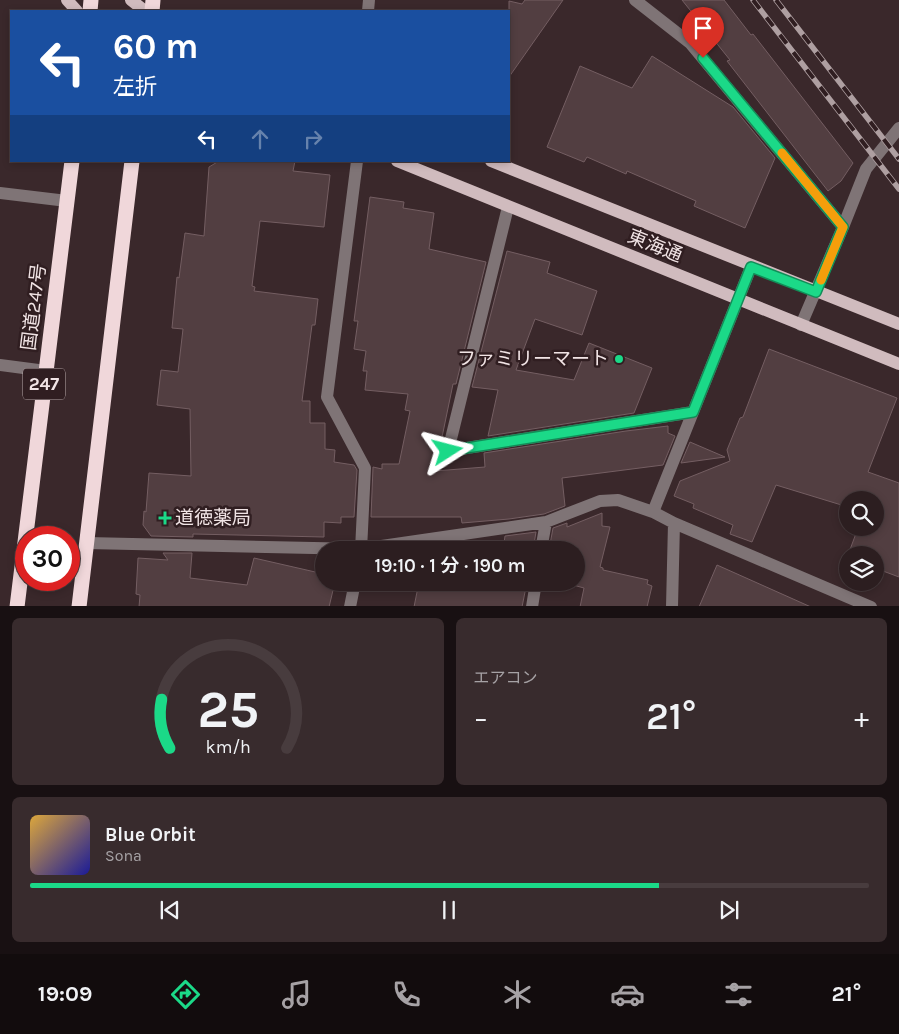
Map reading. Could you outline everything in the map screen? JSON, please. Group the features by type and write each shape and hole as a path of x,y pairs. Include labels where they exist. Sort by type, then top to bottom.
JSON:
{"highway":[{"name":"国道247号","path":"17,606 72,162"},
{"path":"80,606 132,162"}],"main road":[{"path":"67,0 76,10"},
{"path":"131,0 144,10"},
{"name":"東海通","path":"399,162 899,364"},
{"name":"東海通","path":"493,162 751,267 899,324"}],"street":[{"path":"635,0 690,43 843,227"},
{"path":"801,325 866,168 899,128"},
{"path":"357,162 327,397 365,468 361,541"},
{"path":"0,193 67,201"},
{"path":"508,206 448,451 693,412"},
{"path":"653,512 751,267"},
{"path":"0,364 46,371"},
{"path":"420,541 546,522 600,501 618,500 653,512 674,523 871,606"},
{"path":"543,541 546,522"},
{"path":"672,606 674,523"},
{"path":"87,542 315,549"},
{"path":"350,606 353,591"},
{"path":"532,606 534,591"}],"building":[{"path":"525,0 563,0 510,76 509,1 522,4"},
{"path":"682,0 724,0 751,35 753,34 853,163 841,181 828,191 727,61 730,60"},
{"path":"652,56 733,107 775,158 745,228 694,206 696,201 627,171 626,174 587,157 584,162 547,147 580,66 632,88"},
{"path":"217,162 295,162 293,171 330,175 324,227 260,221 252,286 255,287 254,291 318,299 315,325 312,325 302,401 310,401 310,423 325,423 325,449 335,450 334,462 354,465 357,470 354,517 341,517 341,523 324,522 324,537 193,534 193,537 151,536 143,525 149,473 191,476 190,409 157,405 161,370 178,372 183,329 172,328 177,277 179,278 185,233 204,236 209,167"},
{"path":"370,197 404,202 403,208 434,213 429,249 486,262 456,384 453,384 435,471 485,467 484,453 668,426 668,433 675,436 663,465 562,478 565,506 544,514 462,523 461,517 371,517 373,467 382,469 382,464 399,464 410,411 405,410 408,394 365,390 367,371 363,371 366,351 354,349 358,321 354,321"},
{"path":"507,251 550,262 547,273 597,291 582,335 535,319 516,370 574,380 589,343 652,368 634,413 488,436 498,390 472,387"},
{"path":"769,349 897,398 868,472 899,483 899,577 884,571 884,546 851,546 855,536 884,536 884,491 839,491 839,504 776,485 752,542 730,534 733,525 693,508 694,504 674,496 680,481 730,461 727,450 740,418 743,417"},
{"path":"690,442 725,457 681,463"},
{"path":"602,513 602,526 610,527 600,567 603,570 648,580 647,584 652,586 647,606 580,606 583,591 585,591 585,541 551,541 553,528 567,523 567,527"},
{"path":"536,532 534,541 504,541 505,536"},
{"path":"163,553 192,553 190,578 247,585 254,558 315,572 315,591 333,591 329,606 139,606 140,595 136,594 138,558 168,560"},
{"path":"717,565 809,606 699,606"},
{"path":"417,591 525,591 522,606 414,606"}],"railway":[{"path":"753,0 899,189"},
{"path":"776,0 899,159"}],"slow traffic":[{"path":"782,153 843,227 821,280"}],"place":[{"name":"ファミリーマート","path":"619,359"},
{"name":"道徳薬局","path":"165,518"}],"route":[{"path":"448,451 693,412 751,267 816,292 843,227 703,58"}]}
